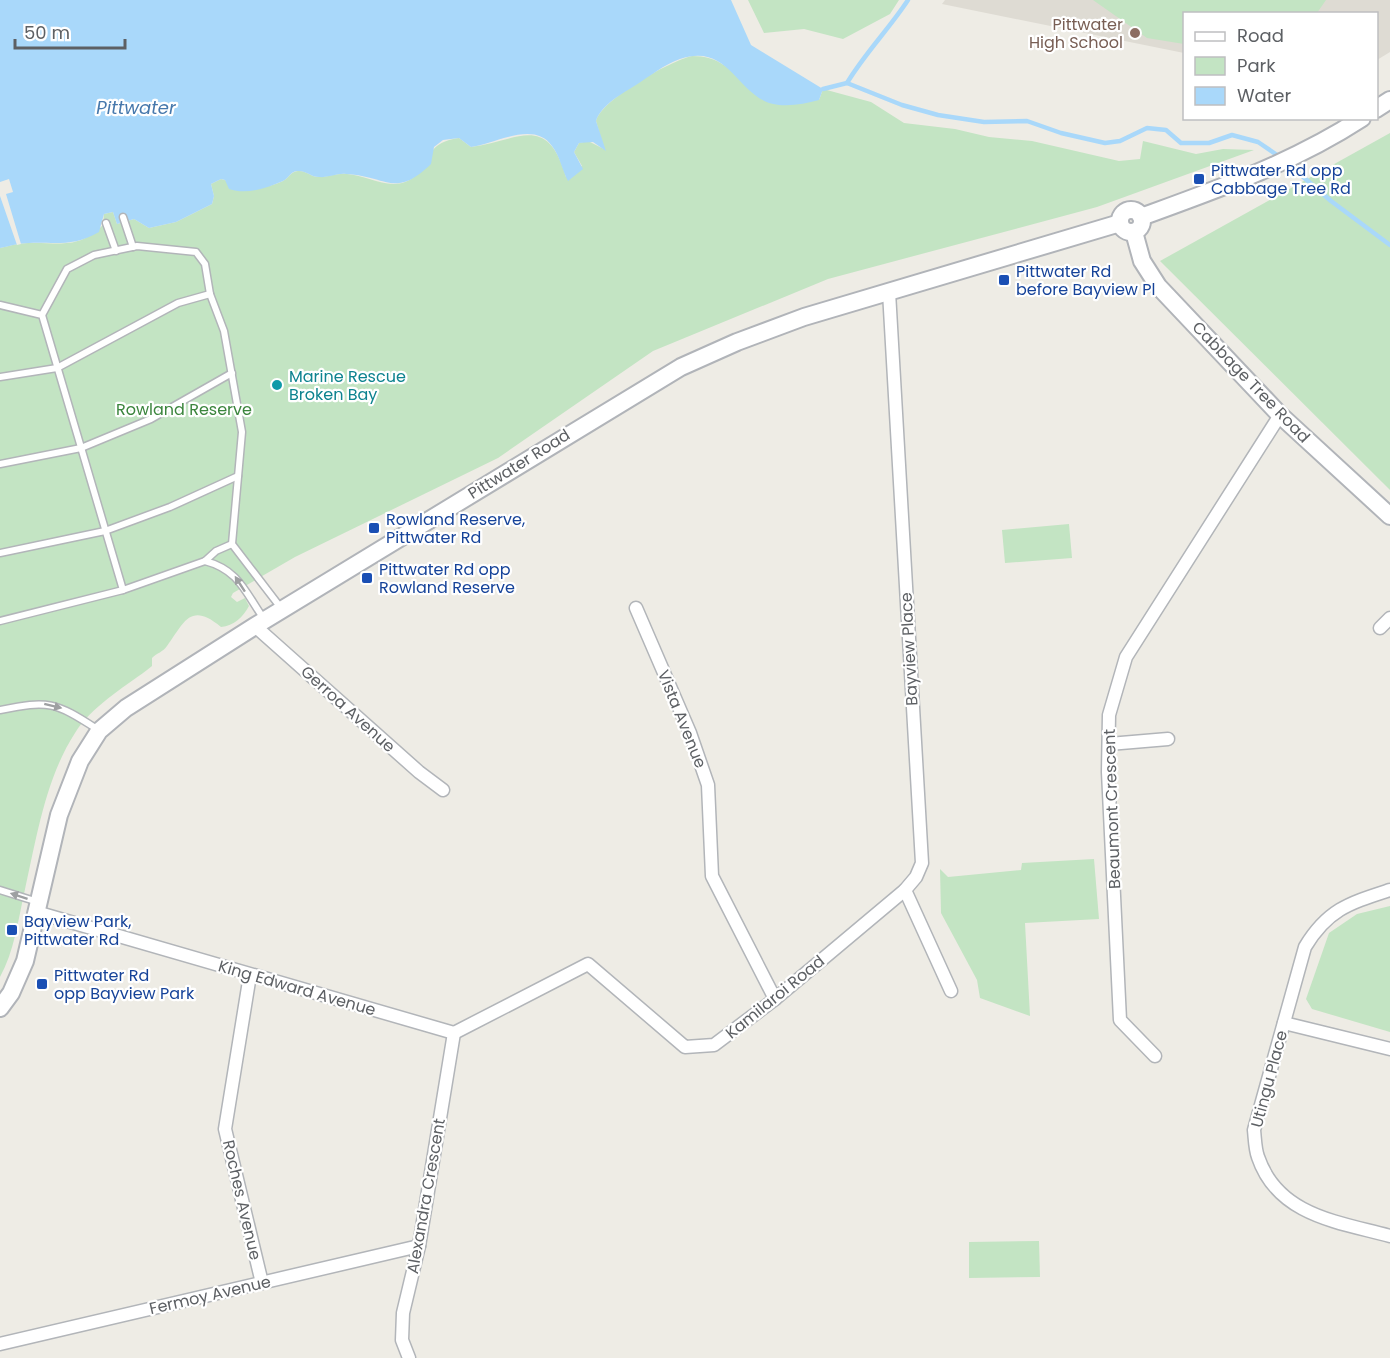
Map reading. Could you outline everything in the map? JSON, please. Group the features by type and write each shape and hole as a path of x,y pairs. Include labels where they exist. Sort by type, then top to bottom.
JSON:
{"main road":[{"name":"Pittwater Road","path":"0,1008 22,969 59,815 80,761 99,731 126,708 260,623 673,371 736,342 804,317 1132,224 1258,175 1329,140 1359,120"},
{"name":"Cabbage Tree Road","path":"1132,224 1142,261 1158,286 1280,415 1390,516"}],"street":[{"name":"Bayview Place","path":"889,292 922,863 916,877 905,890"},
{"name":"Beaumont Crescent","path":"1155,1056 1120,1020 1109,715 1126,657 1280,415"},
{"name":"Vista Avenue","path":"636,608 690,733 708,785 712,876 775,999"},
{"path":"1380,628 1390,618"},
{"name":"Gerroa Avenue","path":"260,623 419,772 443,790"},
{"path":"1109,744 1168,739"},
{"path":"905,890 951,992"},
{"name":"Kamilaroi Road","path":"454,1033 588,964 685,1047 714,1045 775,999 905,890"},
{"name":"Utingu Place","path":"1390,890 1350,903 1334,912 1317,928 1305,947 1254,1130 1258,1158 1278,1191 1306,1212 1390,1236"},
{"name":"King Edward Avenue","path":"37,907 250,975 454,1033"},
{"name":"Roches Avenue","path":"250,975 225,1129 262,1283"},
{"path":"1284,1023 1390,1049"},
{"name":"Alexandra Crescent","path":"409,1358 402,1340 403,1312 419,1246 454,1033"},
{"name":"Fermoy Avenue","path":"0,1344 419,1246"}],"lane":[{"path":"123,217 133,247"},
{"path":"106,223 116,251"},
{"path":"123,590 42,315 67,270 94,255 133,247 167,247 196,252 205,264 210,294 224,331 242,432 232,544 282,610"},
{"path":"0,377 57,368 178,303 210,294"},
{"path":"0,305 42,315"},
{"path":"0,464 81,448 151,419 232,373"},
{"path":"0,554 105,531 170,507 238,476"},
{"path":"0,621 123,590 205,561 216,551 232,544"},
{"path":"205,561 222,566 233,573 260,623"},
{"path":"0,710 48,703 60,707 99,731"},
{"path":"0,890 37,907"}],"shaded area":[{"name":"Pittwater High School","path":"945,0 1390,0 1390,52 1378,59 1378,12 1183,12 1183,53 942,4"}],"green space":[{"path":"748,0 899,0 890,14 843,39 804,29 764,33"},
{"path":"1093,0 1326,0 1318,12 1183,12 1183,44 1147,38"},
{"name":"Rowland Reserve","path":"692,56 709,58 724,65 748,88 819,100 823,89 871,102 904,123 955,129 989,137 1032,141 1119,161 1140,159 1143,141 1196,154 1223,149 1254,150 1097,207 828,279 653,351 498,458 295,557 233,593 231,597 237,602 245,598 249,606 234,623 221,627 202,616 189,618 165,648 152,658 152,666 108,698 90,715 75,733 65,751 49,790 15,936 0,977 0,248 25,243 77,241 94,233 103,225 104,214 113,212 117,224 134,219 149,228 176,222 212,204 214,196 211,184 221,179 245,186 260,187 283,181 293,173 301,171 316,177 347,174 383,183 398,184 414,177 438,145 459,138 471,147 529,135 540,137 550,144 566,177 582,166 574,152 579,143 588,141 604,149 596,121 610,102 654,73"},
{"path":"1390,133 1390,490 1160,261"},
{"path":"1069,524 1072,558 1005,563 1002,530"},
{"path":"1094,859 1099,919 1025,923 1030,1016 980,998 977,980 941,913 940,869 948,877 1021,870 1022,863"},
{"path":"1390,906 1390,1032 1312,1009 1306,999 1329,933 1357,914"},
{"path":"1039,1241 1040,1277 969,1278 969,1242"}],"water":[{"name":"Pittwater","path":"0,0 731,0 751,45 823,89 819,100 788,105 769,103 757,97 720,62 709,57 696,56 680,59 607,105 596,121 606,151 593,142 579,143 574,152 583,169 568,181 557,154 544,138 525,134 471,147 459,138 443,140 434,147 431,164 408,181 390,183 346,174 316,177 297,171 283,181 270,186 257,190 236,191 229,189 225,180 221,179 211,184 214,196 212,204 176,222 149,228 134,219 117,224 113,212 104,214 99,232 81,240 65,243 25,243 0,248"}],"pier":[{"path":"9,179 13,192 6,194 21,244 17,245 0,196 0,182"}],"waterway":[{"path":"847,83 908,0"},
{"path":"823,89 847,83 902,105 938,115 984,122 1027,121 1061,133 1105,143 1120,141 1147,128 1166,130 1181,143 1209,143 1232,135 1258,142 1280,157"},
{"path":"1287,163 1331,201 1390,245"}],"place":[{"name":"Pittwater High School","path":"1135,33"},
{"name":"Pittwater Rd opp Cabbage Tree Rd","path":"1199,179"},
{"name":"Pittwater Rd before Bayview Pl","path":"1004,280"},
{"name":"Marine Rescue Broken Bay","path":"277,385"},
{"name":"Rowland Reserve, Pittwater Rd","path":"374,528"},
{"name":"Pittwater Rd opp Rowland Reserve","path":"367,578"},
{"name":"Bayview Park, Pittwater Rd","path":"12,930"},
{"name":"Pittwater Rd opp Bayview Park","path":"42,984"}]}
